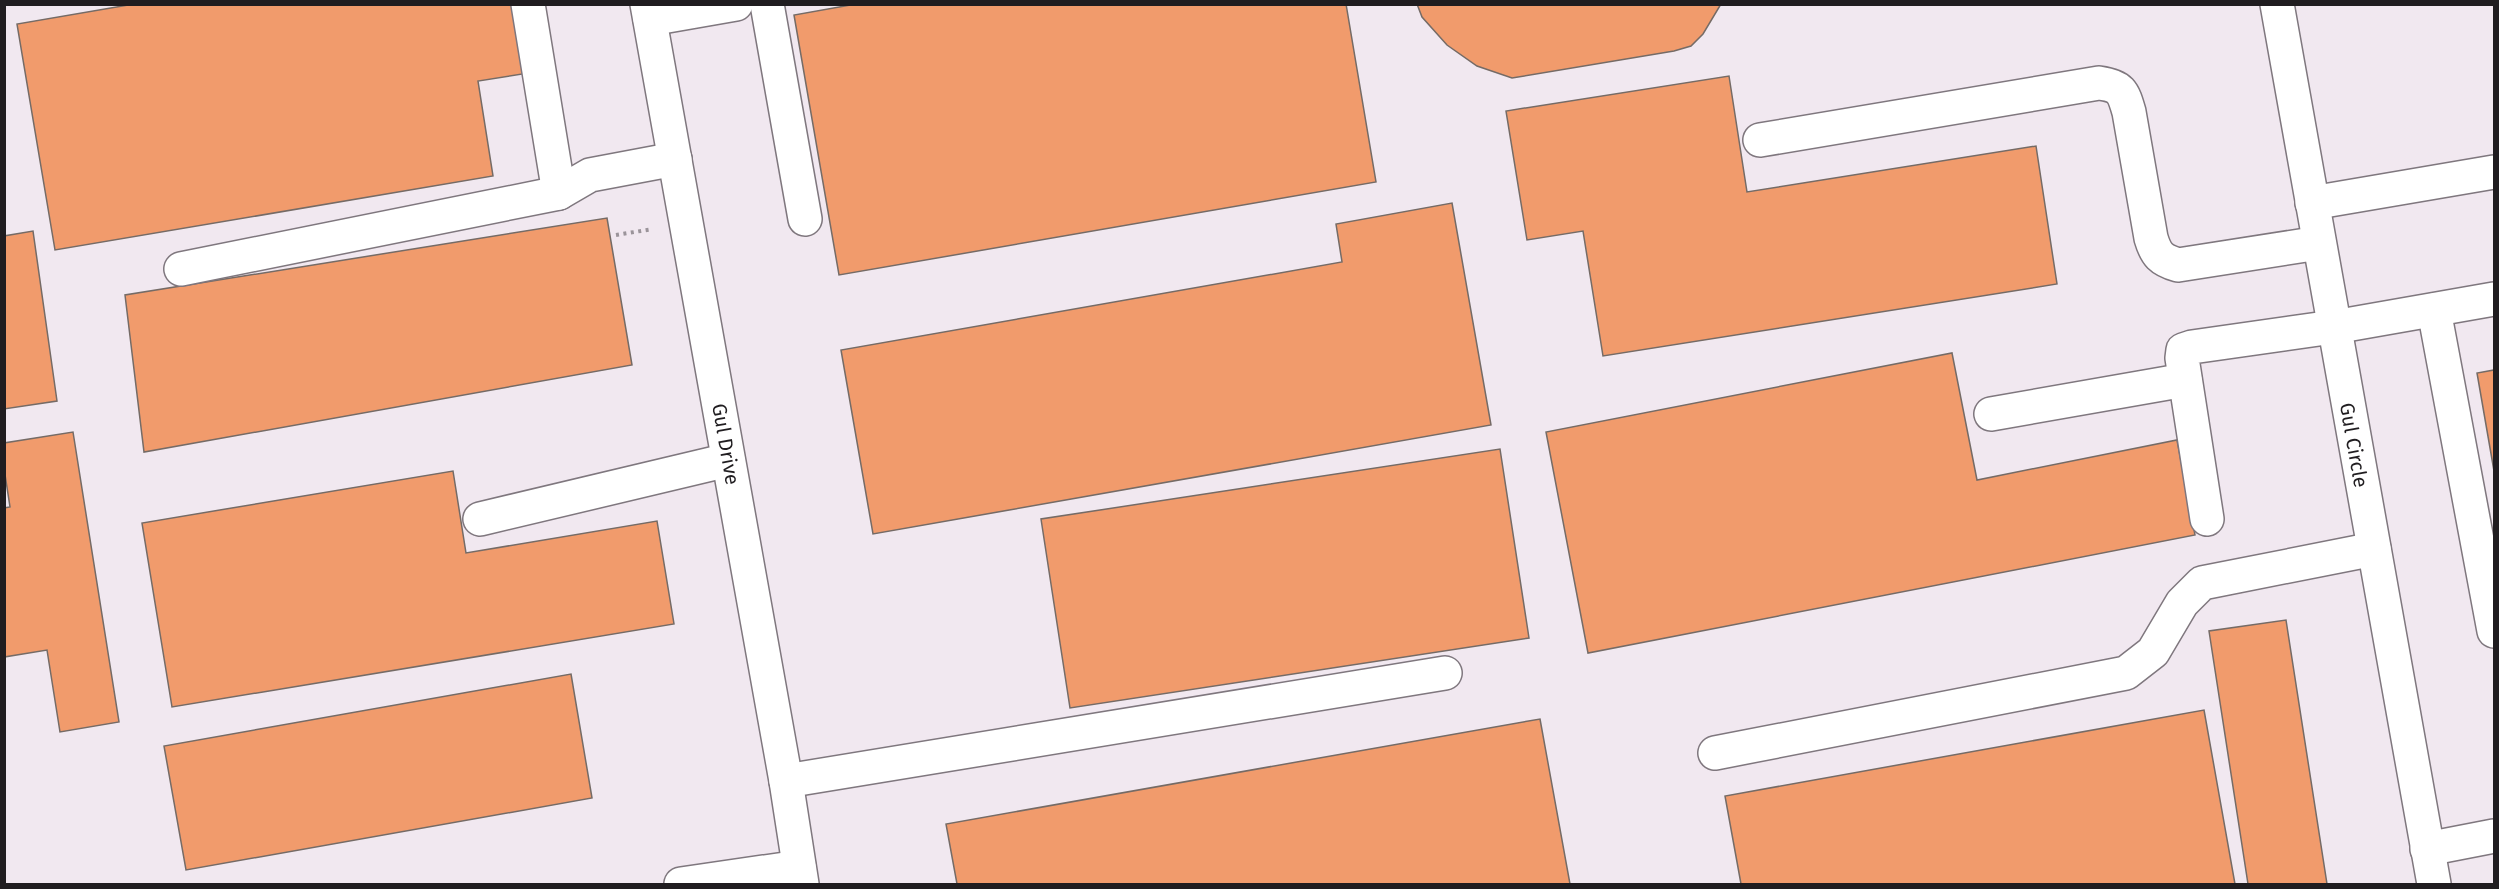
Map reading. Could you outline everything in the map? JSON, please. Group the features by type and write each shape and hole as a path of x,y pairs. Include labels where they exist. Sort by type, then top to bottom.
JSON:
{"street":[{"path":"528,4 559,193"},
{"path":"649,12 736,4"},
{"path":"768,4 805,219"},
{"name":"Gul Circle","path":"2277,4 2434,885"},
{"name":"Gul Drive","path":"649,12 786,781 800,876"},
{"path":"1760,140 2099,83 2114,85 2124,94 2129,112 2156,255 2178,265 2319,243"},
{"path":"181,269 559,193 590,175 675,159"},
{"path":"2312,203 2494,172"},
{"path":"2207,519 2182,358 2184,350 2494,299"},
{"path":"2434,310 2494,631"},
{"path":"1991,414 2185,380"},
{"path":"480,519 728,460"},
{"path":"1715,753 2126,673 2153,652 2182,603 2202,583 2374,549"},
{"path":"786,781 1445,673"},
{"path":"2427,849 2494,837"},
{"path":"681,885 800,876"}],"building":[{"path":"134,4 517,4 529,73 478,81 493,176 55,250 17,24"},
{"path":"856,4 1346,4 1376,182 839,275 794,15"},
{"path":"1417,4 1721,4 1703,34 1691,46 1674,51 1512,78 1477,66 1447,45 1422,17"},
{"path":"1729,76 1747,192 2036,146 2057,284 1603,356 1583,231 1527,240 1506,111"},
{"path":"1452,203 1491,425 873,534 841,350 1342,262 1336,224"},
{"path":"607,218 632,365 144,452 125,295"},
{"path":"33,231 57,401 4,409 4,236"},
{"path":"1952,353 1977,480 2177,440 2195,535 1588,653 1546,432"},
{"path":"2494,370 2494,471 2477,373"},
{"path":"73,432 119,722 60,732 47,650 4,657 4,508 10,507 4,468 4,443"},
{"path":"1500,449 1529,638 1070,708 1041,519"},
{"path":"453,471 466,553 657,521 674,624 172,707 142,523"},
{"path":"2286,620 2327,884 2248,884 2209,631"},
{"path":"571,674 592,798 186,870 164,746"},
{"path":"2204,710 2235,884 1741,884 1725,796"},
{"path":"1540,719 1570,884 957,884 946,824"}]}
